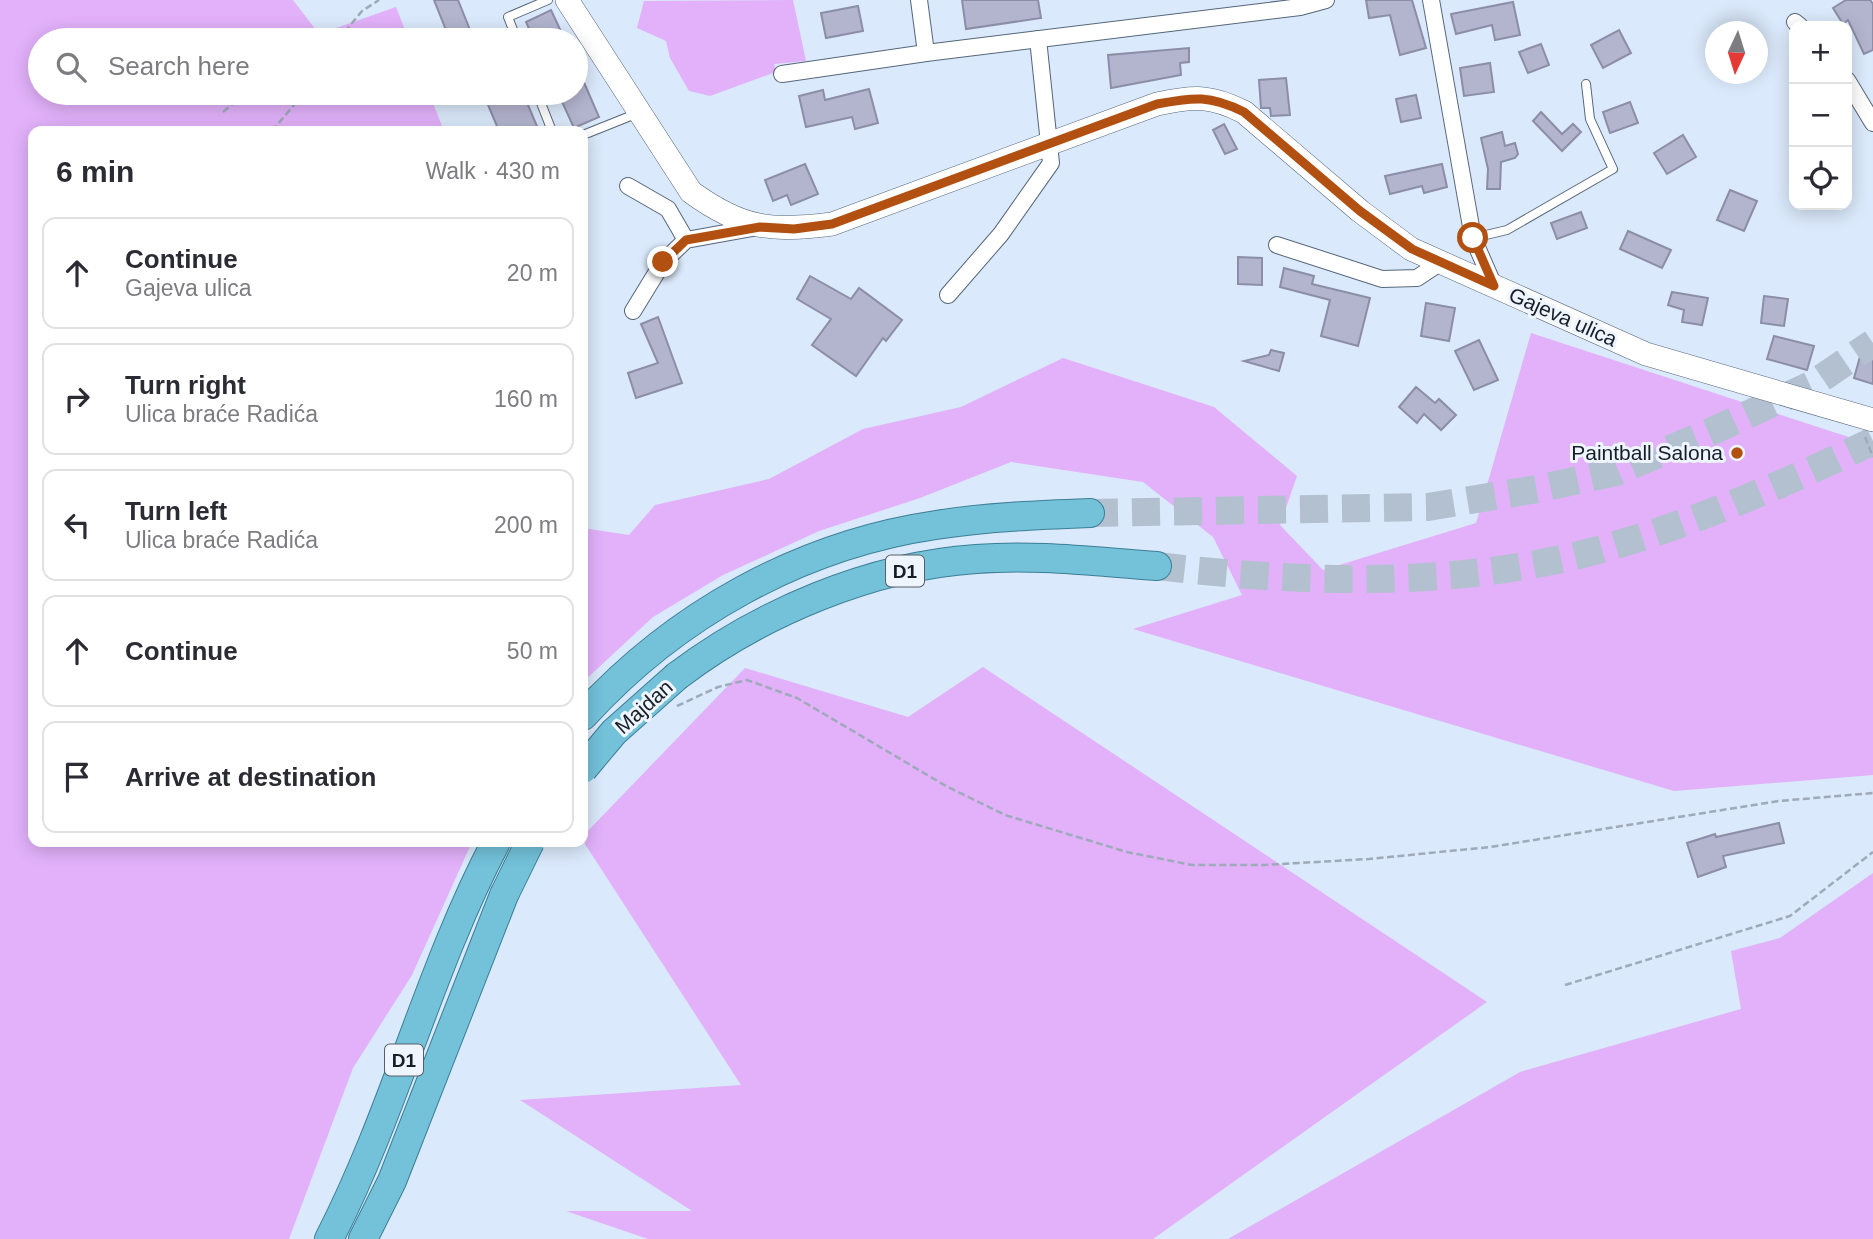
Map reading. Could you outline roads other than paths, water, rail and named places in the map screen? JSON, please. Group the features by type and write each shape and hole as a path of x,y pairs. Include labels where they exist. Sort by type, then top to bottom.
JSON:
{"highway":[{"name":"Majdan","path":"588,711 649,652 701,612 782,570 855,544 933,525 1009,516 1090,513"},
{"name":"Majdan","path":"588,763 614,732 677,676 715,648 811,600 908,570 975,559 1042,559 1157,566"},
{"name":"D1","path":"329,1239 354,1191 477,878 493,847"},
{"name":"D1","path":"363,1239 392,1181 504,895 528,847"}],"main road":[{"path":"567,0 585,28"},
{"path":"588,33 691,192 722,214 760,227 794,229 832,224 1157,104 1196,96 1225,102 1244,112 1370,219 1412,249 1494,286"},
{"name":"Gajeva ulica","path":"1494,286 1646,354 1873,420"}],"street":[{"path":"919,0 926,53"},
{"path":"782,74 926,53 1300,7 1326,0"},
{"name":"Gajeva ulica","path":"1431,0 1473,238 1494,286"},
{"path":"948,295 1001,234 1051,163 1038,39"},
{"path":"1849,84 1873,123"},
{"path":"628,186 668,209 686,240"},
{"path":"633,311 663,262 686,240 760,227"},
{"path":"1277,245 1382,279 1417,278 1441,262"}],"lane":[{"path":"512,28 508,17 548,0"},
{"path":"1473,238 1507,230 1613,169 1590,119 1586,84"},
{"path":"542,105 550,126"},
{"path":"588,133 638,113"}],"tunnel":[{"path":"1090,513 1428,507 1537,489 1616,472 1813,384 1873,343"},
{"path":"1157,566 1331,579 1389,579 1506,569 1563,559 1684,523 1780,484 1873,441"}],"place":[{"name":"Paintball Salona","path":"1737,453"}]}
